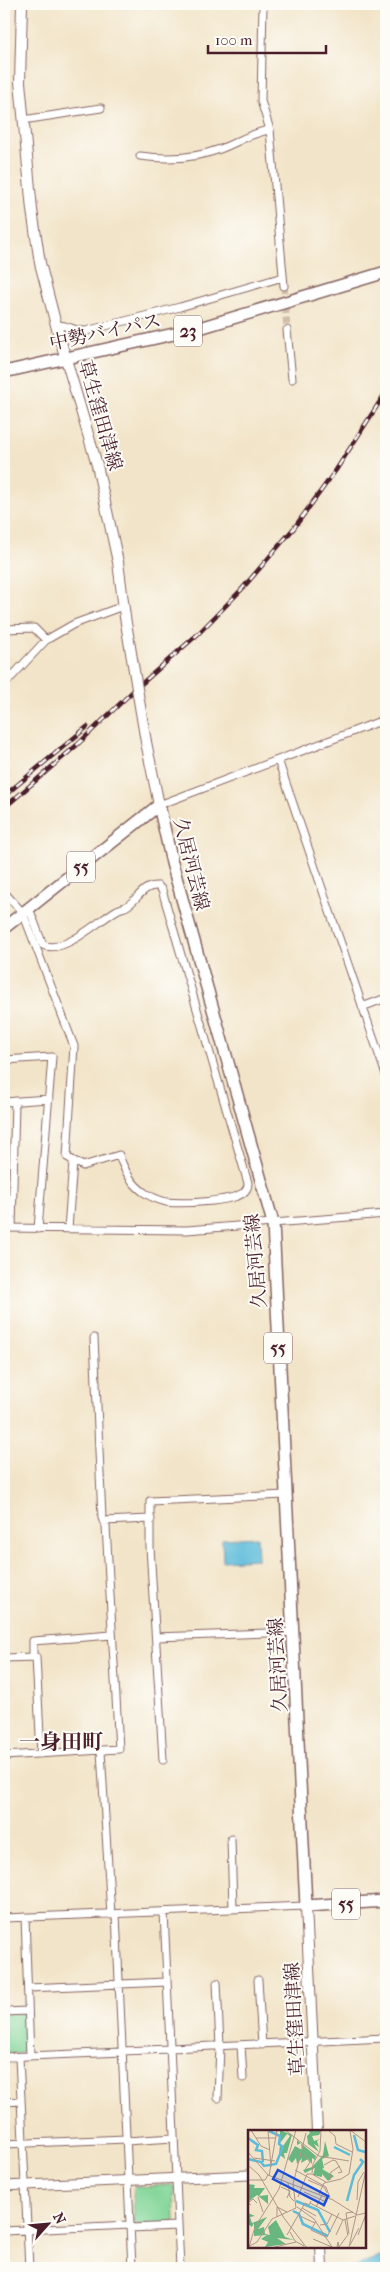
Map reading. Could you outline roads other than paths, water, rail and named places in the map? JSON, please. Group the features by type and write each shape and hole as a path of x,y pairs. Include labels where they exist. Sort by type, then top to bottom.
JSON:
{"main road":[{"name":"草生窪田津線","path":"22,4 20,82 32,210 40,263 97,465 110,519 146,742 159,805"},
{"name":"中勢バイパス","path":"4,372 196,329 386,272"},
{"name":"久居河芸線","path":"4,928 159,805 172,864 273,1223 306,1906"},
{"name":"55","path":"306,1906 386,1901"},
{"name":"草生窪田津線","path":"306,1906 317,2130"},
{"path":"321,2247 322,2268"}],"street":[{"path":"263,4 261,101 270,130 284,286"},
{"path":"23,120 101,108"},
{"path":"140,156 162,159 182,158 212,152 270,130"},
{"path":"56,325 68,326 76,331 86,331 180,307 283,276"},
{"path":"286,330 292,379"},
{"path":"4,685 46,640 74,624 123,606"},
{"path":"4,629 34,628 46,640"},
{"path":"159,805 386,719"},
{"path":"278,760 386,1075"},
{"path":"4,892 26,911 43,944 55,947 80,936 117,910 128,906 151,886 158,886 162,890 248,1186 242,1193 231,1197 179,1203 166,1202 156,1199 137,1187 128,1176 119,1155 83,1166 67,1157 74,1046 26,911"},
{"path":"362,1007 386,998"},
{"path":"4,1060 52,1057 38,1229"},
{"path":"4,1102 49,1099"},
{"path":"12,1228 15,1101"},
{"path":"68,1229 73,1162"},
{"path":"4,1228 187,1230 386,1214"},
{"path":"4,1756 119,1749 106,1526 103,1521 94,1338"},
{"path":"163,1760 150,1547 150,1501 285,1495"},
{"path":"103,1521 151,1519"},
{"path":"156,1637 293,1632"},
{"path":"33,1657 33,1641 112,1635"},
{"path":"4,1658 36,1657 41,1754"},
{"path":"101,1751 119,1984 132,2268"},
{"path":"231,1839 233,1909"},
{"path":"4,1918 306,1906"},
{"path":"164,1912 180,2268"},
{"path":"25,1917 30,2056"},
{"path":"258,1980 262,2045"},
{"path":"28,1988 167,1982"},
{"path":"217,1983 220,2046 218,2098"},
{"path":"4,2012 28,2011"},
{"path":"4,2057 386,2038"},
{"path":"241,2045 243,2078"},
{"path":"19,2056 29,2268"},
{"path":"4,2102 21,2102"},
{"path":"4,2144 174,2138"},
{"path":"4,2186 248,2175"},
{"path":"4,2231 178,2226"}],"water":[{"path":"257,1537 258,1559 223,1561 222,1539"},
{"path":"386,2255 386,2268 349,2268"}],"tunnel":[{"path":"284,286 287,330"}],"railway":[{"path":"4,808 77,745 130,694 198,634 242,589 294,528 336,470 386,392"},
{"path":"4,796 87,727"}],"district":[{"name":"一身田町","path":"61,1742"}]}
